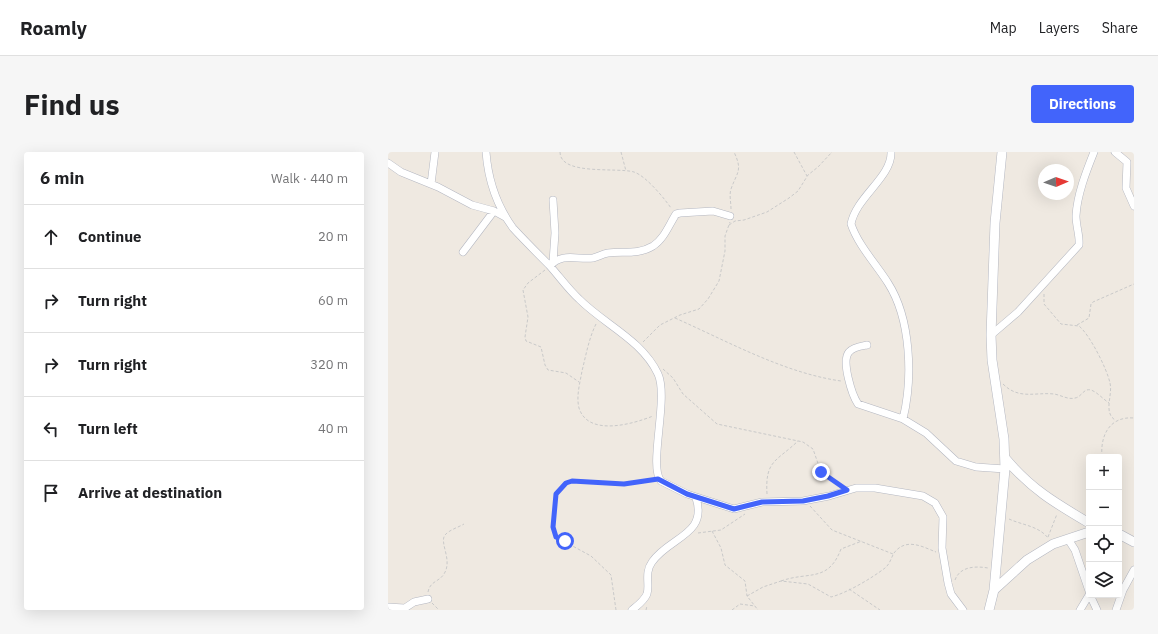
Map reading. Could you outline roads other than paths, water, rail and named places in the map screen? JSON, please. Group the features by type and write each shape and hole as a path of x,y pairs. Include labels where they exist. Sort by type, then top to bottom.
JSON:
{"street":[{"path":"431,184 435,152"},
{"path":"486,152 490,178 505,217 513,228 551,264 580,300 600,318 631,339 652,363 661,383 661,412 657,456 658,479 696,498 729,508 740,509 767,501 803,501 828,496 847,490 875,488 923,496 930,499 939,508 943,517 943,553 951,594 963,610"},
{"path":"891,152 889,164 857,206 851,224 888,283 902,316 910,379 908,399 903,419"},
{"path":"989,610 994,590 1006,469 991,335 995,223 1002,152"},
{"path":"991,335 1018,312 1079,245 1076,214 1084,179 1094,152"},
{"path":"1115,152 1127,162 1126,188 1134,206"},
{"path":"388,164 401,172 431,184 472,205 494,210 505,217"},
{"path":"551,264 555,233 553,200"},
{"path":"463,252 494,210"},
{"path":"551,264 565,257 592,258 609,253 633,253 646,250 660,239 676,214 713,211 730,216"},
{"path":"867,345 861,346 849,352 846,362 850,382 858,404 903,419 926,433 956,461 976,466 1006,469"},
{"path":"1005,458 1027,482 1060,507 1086,521"},
{"path":"632,610 642,602 647,593 646,581 652,561 670,544 694,526 700,513 696,498"},
{"path":"994,590 1014,570 1048,547 1086,533"},
{"path":"1122,536 1134,542"},
{"path":"1068,539 1075,550 1086,582"},
{"path":"1116,610 1134,570"},
{"path":"1080,610 1088,598"},
{"path":"1091,598 1097,610"},
{"path":"388,607 403,609 414,602 428,599"}]}
